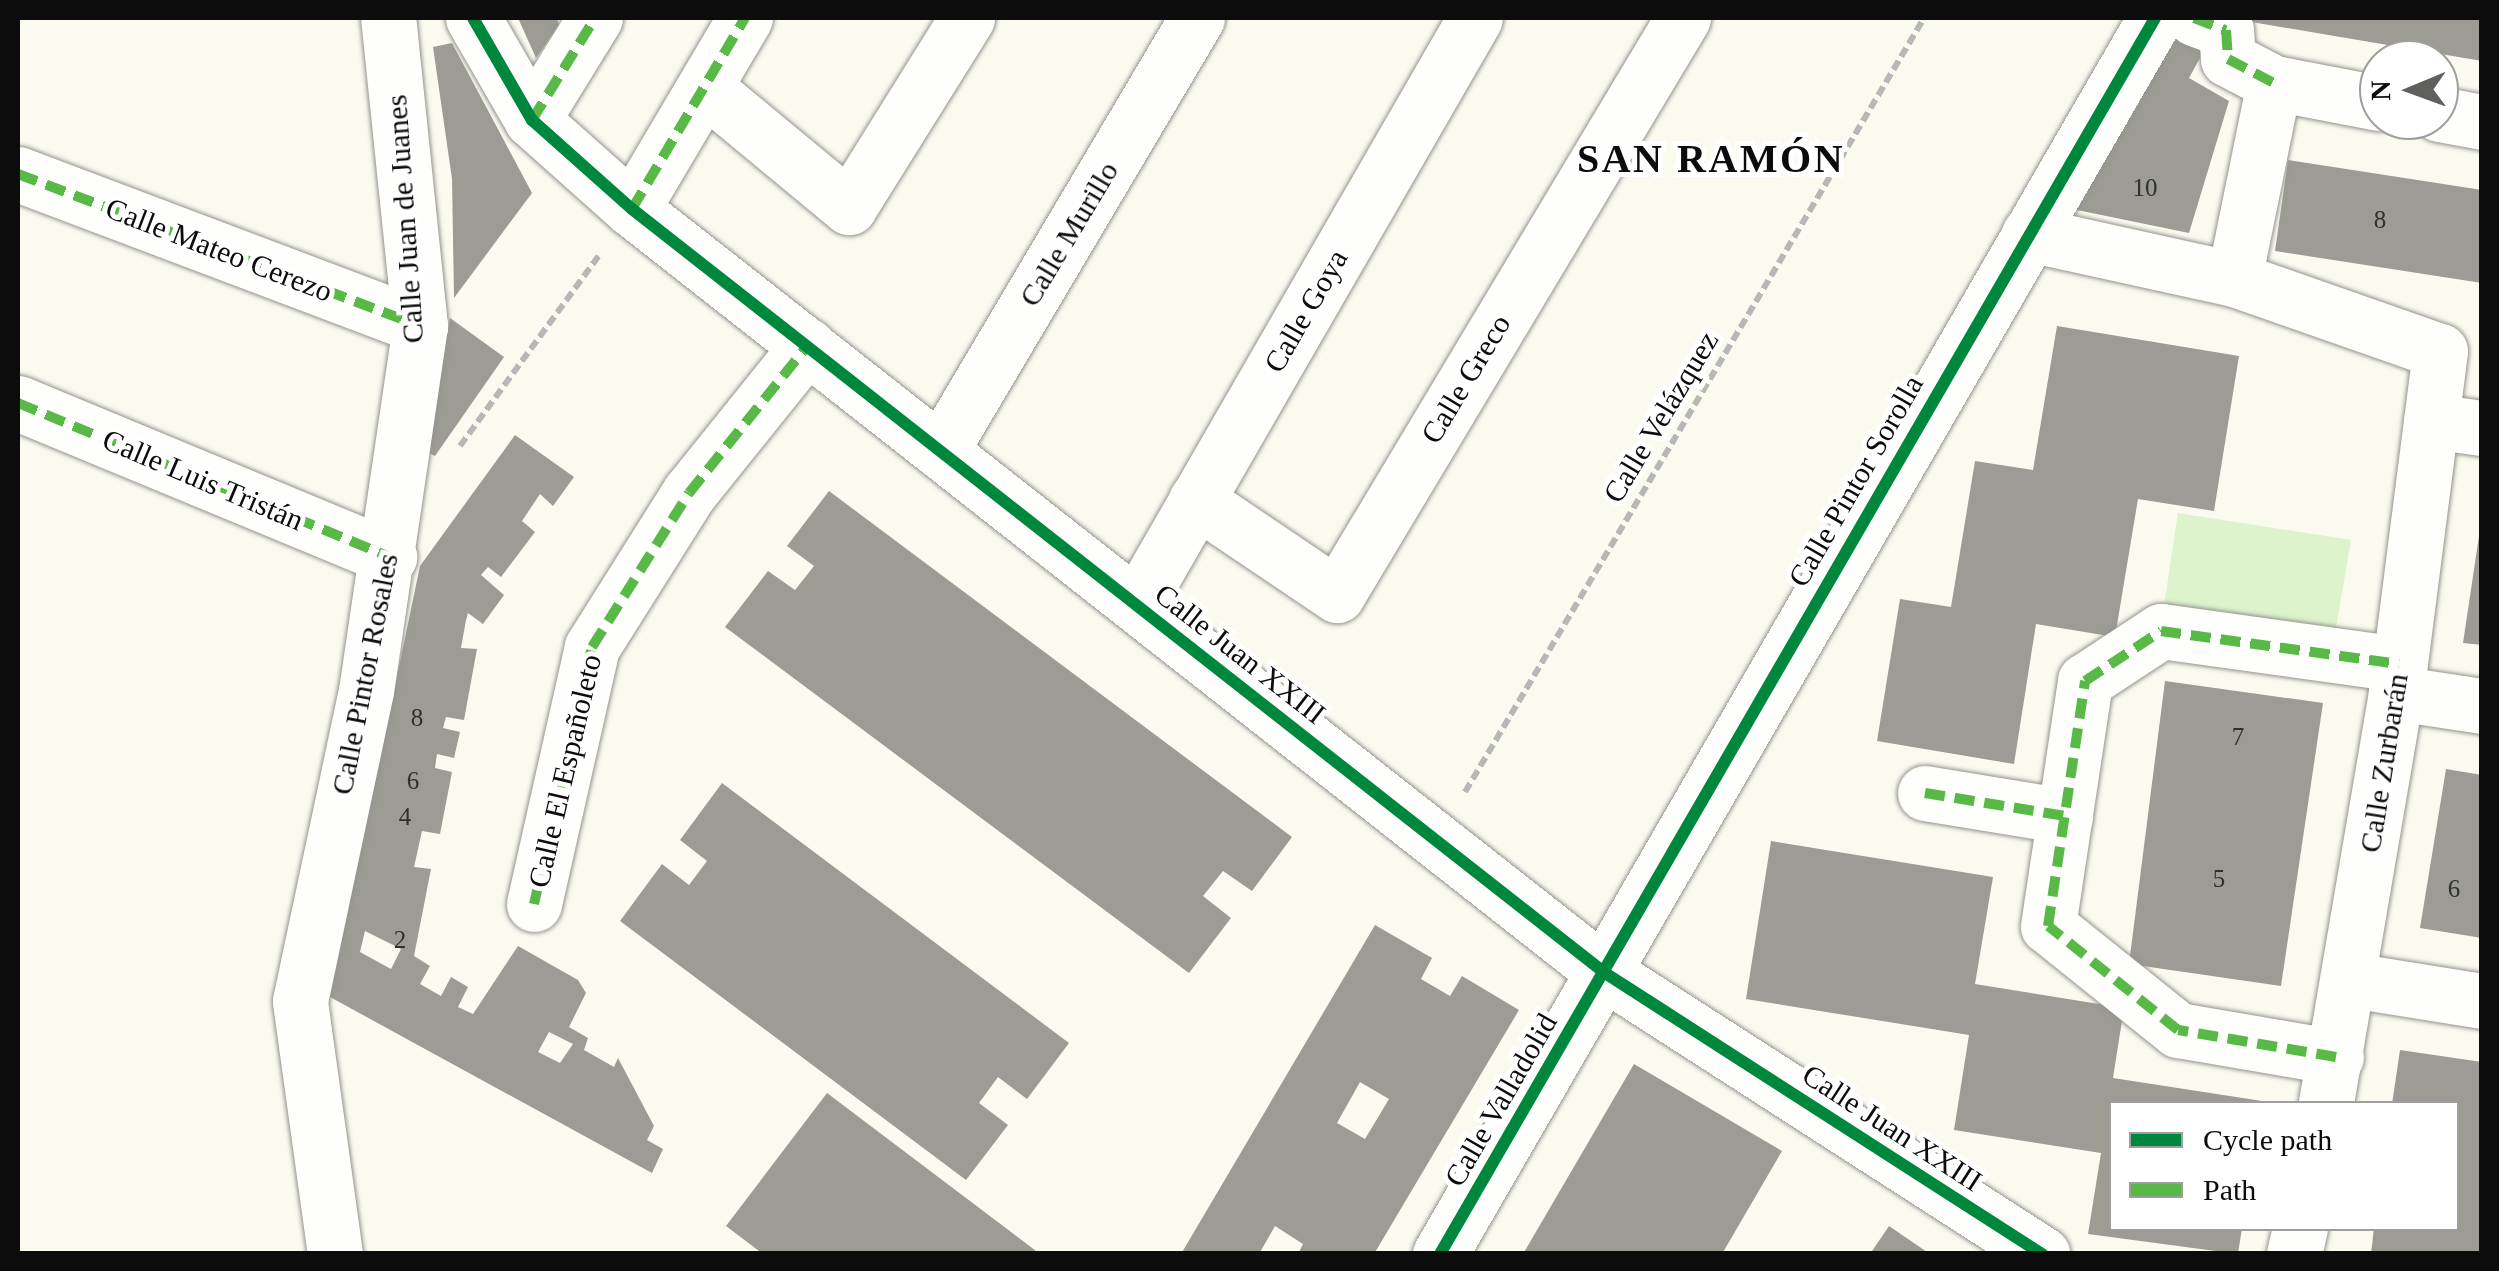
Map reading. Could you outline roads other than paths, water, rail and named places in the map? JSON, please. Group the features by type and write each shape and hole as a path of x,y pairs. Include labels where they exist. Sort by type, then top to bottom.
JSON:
{"street":[{"name":"Calle Juan de Juanes","path":"388,18 420,326 390,548"},
{"name":"Calle Juan XXIII","path":"473,18 532,120 632,209 1605,972 2042,1254"},
{"path":"532,120 595,18"},
{"path":"632,209 745,18"},
{"path":"705,88 849,208 967,18"},
{"name":"Calle Murillo","path":"941,450 1197,18"},
{"name":"Calle Goya","path":"1137,604 1475,18"},
{"name":"Calle Greco","path":"1196,500 1337,595 1683,18"},
{"name":"Calle Pintor Sorolla","path":"1605,972 2155,18"},
{"path":"2194,18 2226,30 2228,59 2274,84 2359,99"},
{"path":"2029,234 2234,279 2274,84"},
{"name":"Calle Mateo Cerezo","path":"18,174 420,326"},
{"name":"Calle Zurbarán","path":"2234,279 2440,352 2456,424 2398,679 2351,980 2331,1080"},
{"name":"Calle El Españoleto","path":"534,904 592,647 688,493 807,346"},
{"name":"Calle Luis Tristán","path":"18,402 390,548"},
{"name":"Calle Pintor Rosales","path":"336,1254 300,1001 390,548"},
{"path":"2331,1080 2178,1030 2048,926 2085,680 2162,631 2398,679 2482,706"},
{"path":"1925,793 2065,816"},
{"name":"Calle Valladolid","path":"1440,1254 1605,972"},
{"path":"2351,980 2482,1001"}],"district":[{"name":"SAN RAMÓN","path":"1711,159"}]}
